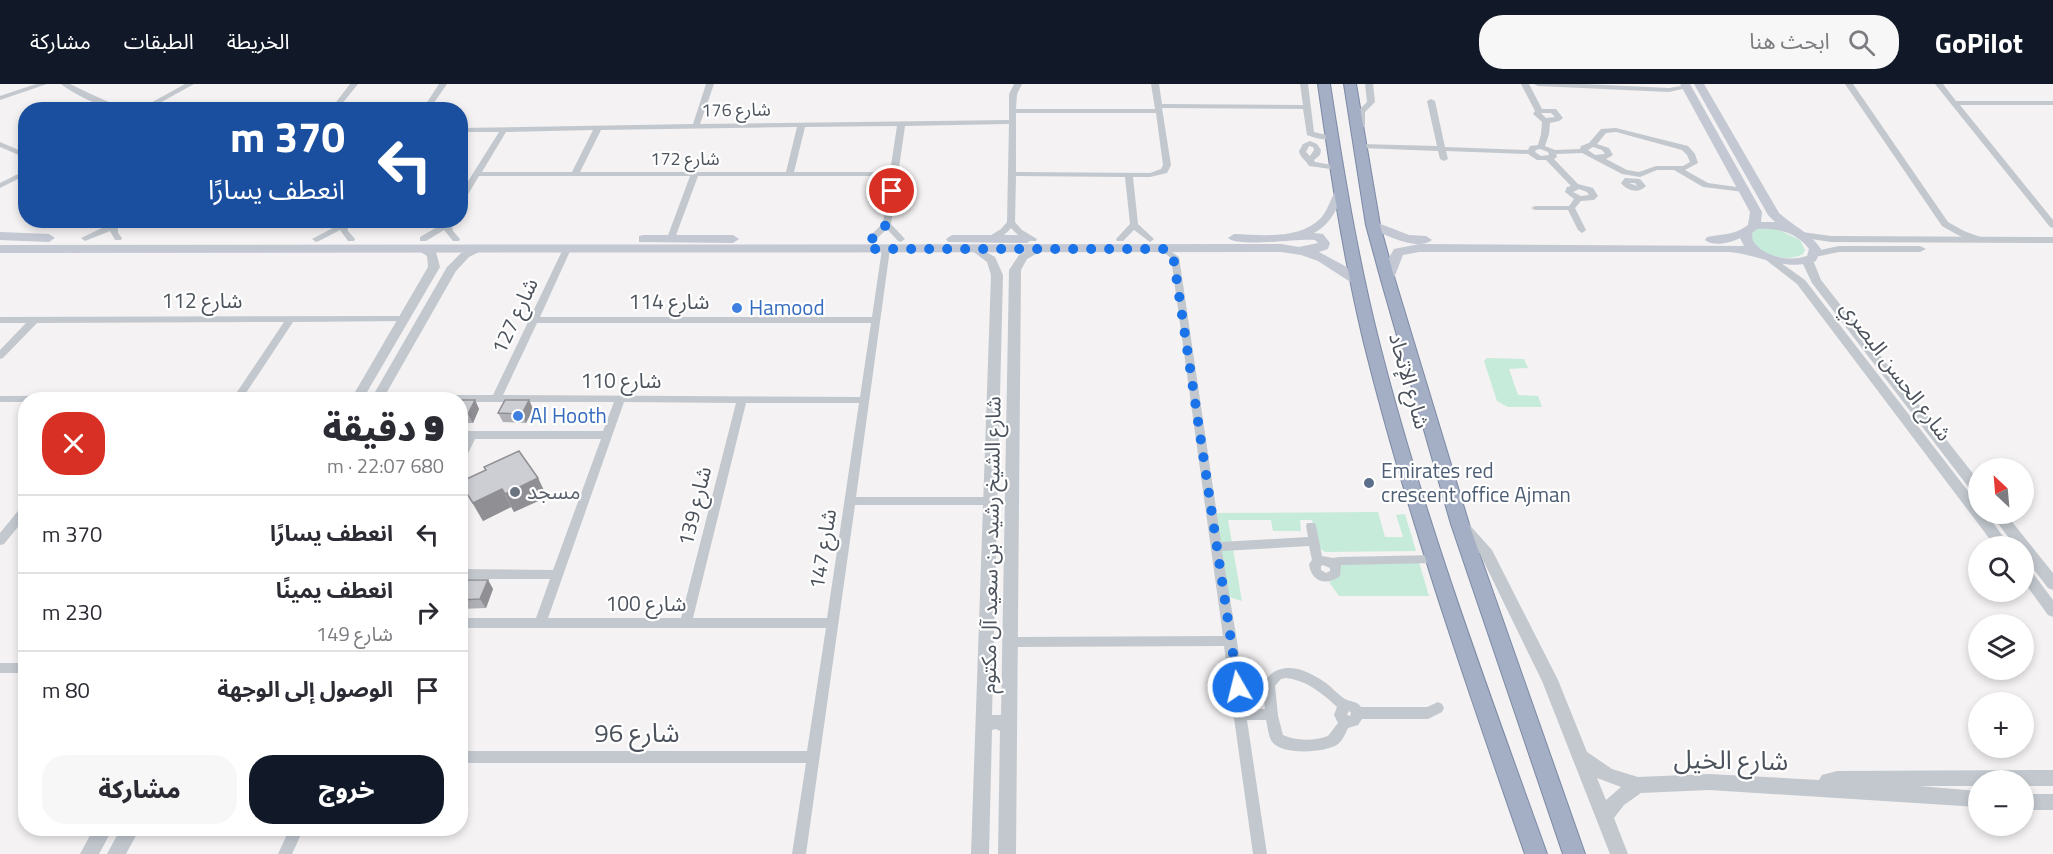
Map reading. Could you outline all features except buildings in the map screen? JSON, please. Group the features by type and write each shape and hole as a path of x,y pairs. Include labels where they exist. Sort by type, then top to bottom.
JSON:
{"highway":[{"name":"شارع الإتحاد","path":"1324,84 1335,168 1358,283 1380,373 1436,559 1536,854"},
{"name":"شارع الإتحاد","path":"1350,84 1373,225 1388,280 1460,524 1574,854"}],"main road":[{"path":"1699,84 1774,215 1789,229"},
{"path":"1373,225 1407,239 1425,240 1722,240 1750,229 1770,225 1789,229 1802,235 1812,245 1811,257 1790,262 1770,258 1757,251 1746,241 1750,229 1756,212 1686,86"},
{"path":"1293,235 1320,225 1327,218 1335,198 1341,191"},
{"path":"1,246 85,238 117,238 316,239 340,242 422,244 456,239 597,244 870,244 902,239 991,239 1036,244 1163,249 1179,253 1317,249 1324,246 1323,240 1319,237 1293,235 1263,238 1120,239 1036,244 976,249 886,249 870,244 671,238 597,244 567,249 479,249 422,244 340,242 1,246"},
{"path":"1388,280 1394,257 1398,252 1409,249 1730,248 1757,251"},
{"path":"1289,249 1307,252 1332,262 1358,283"}],"street":[{"path":"0,98 43,84"},
{"path":"65,84 103,102"},
{"path":"174,92 184,84"},
{"path":"156,102 190,84"},
{"path":"339,102 354,84"},
{"path":"431,102 443,84"},
{"path":"696,126 710,84"},
{"path":"991,239 1004,231 1011,222 1013,94 1008,84"},
{"path":"1013,94 1018,84"},
{"path":"1012,174 1155,174 1166,168 1155,84"},
{"path":"1304,84 1311,138 1316,155 1310,159 1316,166 1335,168"},
{"path":"1370,84 1371,102 1361,112 1360,139 1442,149 1530,152 1537,157 1584,151 1626,176 1640,175 1656,168 1684,168 1694,163 1689,151 1680,146 1611,130 1604,131 1592,145 1584,148 1584,151"},
{"path":"1525,84 1539,111 1537,116 1554,121 1559,117 1550,111 1539,111"},
{"path":"1538,84 1669,90 1686,86"},
{"path":"1848,84 1946,224 1980,240"},
{"path":"1939,84 2053,226"},
{"path":"1669,90 1693,99"},
{"path":"1431,101 1444,159"},
{"path":"1954,103 2053,102"},
{"path":"1013,111 1306,107"},
{"path":"1541,147 1546,120"},
{"name":"شارع 176","path":"468,130 1013,122"},
{"path":"789,174 802,124"},
{"path":"870,244 887,224 901,124"},
{"path":"575,174 597,128"},
{"path":"468,188 504,129"},
{"path":"1311,138 1332,137"},
{"path":"0,144 18,152"},
{"path":"1592,145 1605,148 1610,153 1608,156 1596,157"},
{"path":"1530,152 1533,148 1541,147 1551,155 1576,186"},
{"path":"1676,168 1701,183 1744,190"},
{"name":"شارع 172","path":"477,174 894,174"},
{"path":"671,238 695,174"},
{"path":"1129,175 1134,225 1150,239"},
{"path":"0,186 18,176"},
{"path":"1576,186 1588,188 1594,195 1591,199 1579,199 1569,192 1570,189 1576,186"},
{"path":"1535,208 1571,208 1579,199"},
{"path":"1571,208 1582,231"},
{"path":"1011,222 1019,232 1036,244"},
{"path":"887,224 902,239"},
{"path":"1937,240 1946,233 1946,224"},
{"path":"1120,239 1134,225"},
{"path":"85,238 106,228"},
{"path":"115,228 114,233 117,238"},
{"path":"316,239 334,228"},
{"path":"340,242 344,228"},
{"path":"361,392 435,262 432,254 422,244 441,228"},
{"path":"449,228 449,232 456,239"},
{"path":"1802,235 1831,239 2052,241"},
{"path":"1811,257 1839,249 2052,241"},
{"name":"شارع الشيخ رشيد بن سعيد آل مكتوم","path":"1007,854 1014,270 1019,261 1036,244"},
{"path":"380,392 454,264 465,255 479,249"},
{"name":"شارع 127","path":"497,398 567,249"},
{"name":"شارع 147","path":"799,854 886,249"},
{"name":"شارع الشيخ رشيد بن سعيد آل مكتوم","path":"976,249 994,263 997,282 980,854"},
{"path":"1179,253 1260,854"},
{"name":"شارع الحسن البصري","path":"1811,257 1814,277 1968,476"},
{"name":"شارع الحسن البصري","path":"1770,258 1801,282 1995,536"},
{"path":"997,282 1008,279 1014,283"},
{"path":"418,294 436,295"},
{"path":"241,392 291,319"},
{"name":"شارع 112","path":"0,320 403,319"},
{"path":"0,356 34,320"},
{"name":"شارع 114","path":"533,320 876,320"},
{"name":"شارع 110","path":"468,398 865,400"},
{"path":"0,399 18,399"},
{"path":"540,623 620,399"},
{"name":"شارع 139","path":"686,623 742,399"},
{"path":"468,435 607,435"},
{"path":"850,501 990,501"},
{"path":"0,541 18,519"},
{"name":"شارع الإتحاد","path":"1460,524 1485,550 1550,680 1619,854"},
{"path":"2006,524 2015,536"},
{"path":"1311,526 1318,562 1325,560 1332,563 1436,559"},
{"path":"1217,548 1314,541"},
{"path":"2034,560 2053,584"},
{"path":"468,574 557,575"},
{"path":"2034,585 2053,611"},
{"name":"شارع 100","path":"468,623 831,623"},
{"path":"1010,642 1231,641"},
{"path":"0,668 18,668"},
{"path":"1345,720 1335,738 1328,743 1287,743 1276,736 1269,684 1276,675 1282,673 1300,676 1317,682 1344,706 1354,708 1358,713"},
{"path":"984,706 988,710 1000,712 1010,706"},
{"path":"1344,706 1340,714 1345,720"},
{"path":"1358,713 1428,713 1438,708"},
{"path":"1345,720 1356,720 1358,713"},
{"path":"1242,715 1273,714"},
{"path":"984,728 993,721 1000,721 1010,729"},
{"name":"شارع 96","path":"468,757 813,757"},
{"name":"شارع الخيل","path":"1580,757 1607,775 1638,785 1709,782 1968,798"},
{"name":"شارع الخيل","path":"1824,788 1828,782 1837,779 2053,778"},
{"path":"1604,817 1618,799 1638,785"},
{"path":"2034,802 2053,802"},
{"path":"89,854 99,836"},
{"path":"116,854 126,836"},
{"path":"285,854 293,836"}],"green space":[{"path":"1775,228 1800,240 1805,250 1803,254 1784,258 1754,247 1751,229"},
{"path":"1487,358 1524,359 1528,368 1509,369 1518,395 1538,396 1542,407 1508,407 1497,401 1484,361"},
{"path":"1378,512 1385,537 1403,537 1396,515 1405,514 1416,551 1325,552 1318,547 1312,520 1300,520 1301,531 1273,531 1271,520 1228,520 1242,601 1226,596 1213,513"},
{"path":"1338,562 1419,562 1429,596 1339,596 1329,582 1335,579"}],"place":[{"name":"Hamood","path":"737,308"},
{"name":"Al Hooth","path":"518,416"},
{"name":"Emirates red crescent office Ajman","path":"1369,483"},
{"name":"مسجد","path":"515,492"}],"route":[{"path":"892,191 887,224 867,244 869,249 1163,249 1175,257 1238,687"}]}
